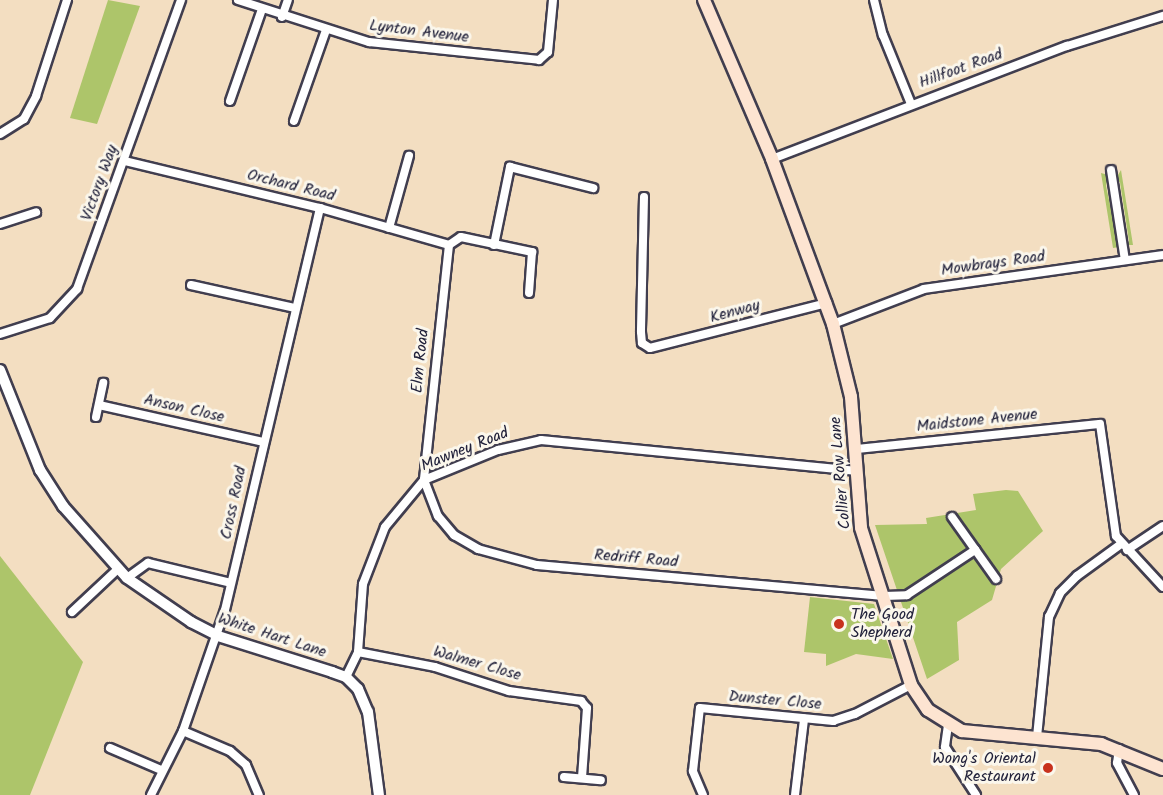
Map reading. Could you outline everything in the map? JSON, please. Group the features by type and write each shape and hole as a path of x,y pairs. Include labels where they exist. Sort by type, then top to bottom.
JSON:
{"main road":[{"name":"Collier Row Lane","path":"704,0 772,159 833,324 851,397 861,528 911,685 928,710 962,731 1037,737 1119,749 1163,769"}],"street":[{"path":"0,134 24,119 36,96 67,0"},
{"name":"Victory Way","path":"0,334 50,318 70,300 125,161 181,0"},
{"name":"Lynton Avenue","path":"238,0 282,17 369,42 539,60 548,52 553,0"},
{"path":"282,17 288,0"},
{"path":"874,0 883,34 911,104"},
{"path":"230,100 262,9"},
{"name":"Hillfoot Road","path":"772,159 911,104 1163,16"},
{"path":"294,121 326,30"},
{"path":"389,228 409,156"},
{"name":"Orchard Road","path":"125,161 320,208 449,245"},
{"path":"494,245 510,167 593,188"},
{"path":"1111,170 1125,260"},
{"name":"Kenway","path":"644,197 641,332 642,343 650,348 826,303"},
{"name":"Cross Road","path":"152,795 161,770 183,731 218,636 262,442 320,208"},
{"path":"0,224 36,213"},
{"path":"449,245 461,237 532,252 529,293"},
{"name":"Elm Road","path":"424,480 449,245"},
{"name":"Mowbrays Road","path":"833,324 924,289 1163,255"},
{"path":"191,285 295,308"},
{"name":"White Hart Lane","path":"0,370 40,470 63,507 127,578 191,622 218,636 346,677"},
{"path":"96,417 103,383"},
{"name":"Anson Close","path":"99,405 262,442"},
{"name":"Maidstone Avenue","path":"856,449 1101,424 1116,536 1124,547"},
{"name":"Mawney Road","path":"346,677 358,652 363,584 385,527 424,480 498,450 541,440 857,471"},
{"name":"Redriff Road","path":"424,480 438,516 454,534 509,560 884,596 907,595 975,550"},
{"path":"952,517 996,579"},
{"path":"1037,737 1049,617 1060,594 1077,576 1163,526"},
{"path":"1124,547 1163,587"},
{"path":"127,578 148,563 231,584"},
{"path":"72,612 118,569"},
{"name":"Walmer Close","path":"358,652 435,667 509,691 581,701 587,708 582,778"},
{"path":"346,677 358,689 368,712 379,795"},
{"name":"Dunster Close","path":"703,795 693,771 700,708 833,721 855,714 911,685"},
{"path":"795,795 804,719"},
{"path":"948,724 945,747 976,795"},
{"path":"183,731 230,751 246,765 259,795"},
{"path":"110,748 161,770"},
{"path":"1119,749 1117,763 1134,795"},
{"path":"564,777 601,780"}],"green space":[{"path":"108,0 140,6 97,124 70,118"},
{"path":"1121,170 1133,245 1126,245 1129,241 1120,182 1115,180"},
{"path":"1101,173 1108,175 1106,186 1119,247 1113,248"},
{"path":"1018,491 1043,531 1001,569 992,600 957,622 959,660 927,679 875,525 927,524 926,518 976,510 973,494"},
{"path":"0,556 83,662 30,795 0,795"},
{"path":"810,597 874,604 893,659 856,654 826,666 826,654 804,652"}],"place":[{"name":"The Good Shepherd","path":"839,624"},
{"name":"Wong's Oriental Restaurant","path":"1048,768"}]}
